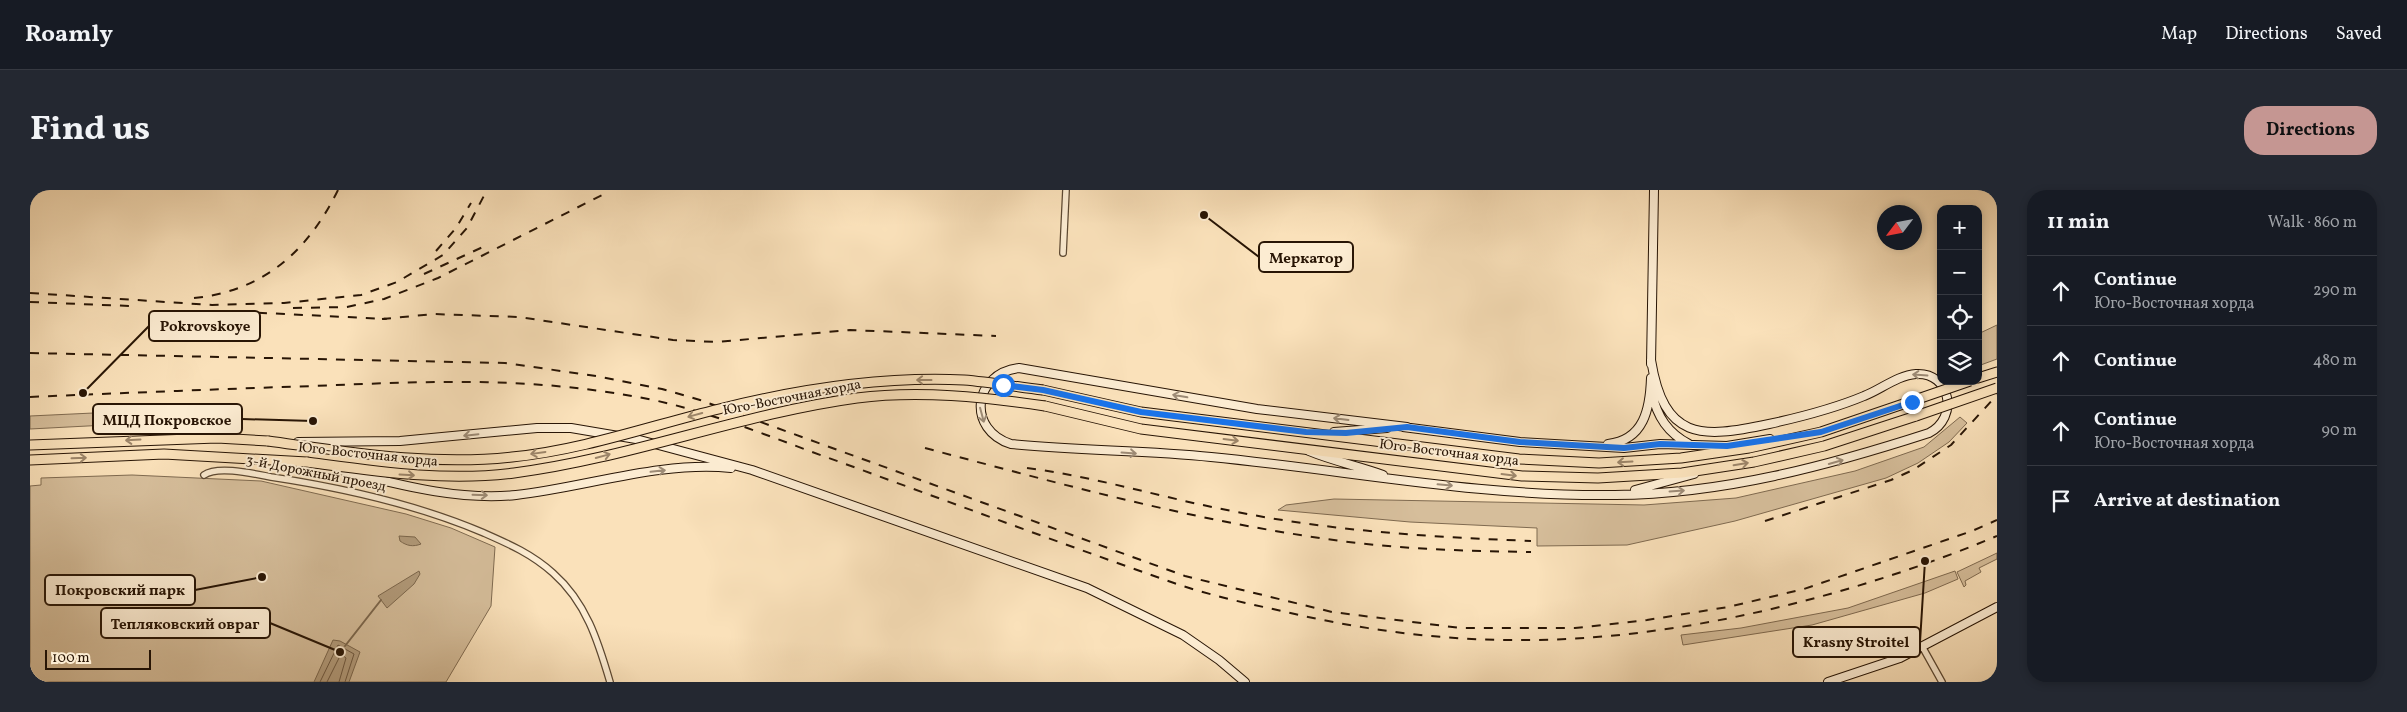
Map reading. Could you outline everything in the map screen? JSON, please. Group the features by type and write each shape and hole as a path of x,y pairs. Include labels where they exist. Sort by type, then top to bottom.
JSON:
{"main road":[{"path":"1982,377 1997,372"},
{"name":"Юго-Восточная хорда","path":"30,445 217,438 268,441 400,458 449,460 511,457 570,448 720,408 856,383 891,380 967,380 1043,390 1141,412 1519,459 1598,463 1681,458 1749,448 1821,432 1959,385"},
{"name":"Юго-Восточная хорда","path":"30,460 164,454 307,462 398,474 446,476 512,474 573,464 725,424 796,408 859,398 936,395 1004,400 1045,406 1141,429 1305,450 1522,476 1598,478 1682,473 1754,462 1824,446 1997,388"}],"street":[{"path":"1063,252 1066,190"},
{"path":"1588,446 1615,443 1627,439 1638,429 1646,416 1651,389 1654,190"},
{"path":"1651,360 1658,393 1665,407 1683,425 1695,430 1713,433 1738,431 1788,420 1845,404 1912,374 1929,376 1938,382 1945,391 1948,407 1942,423 1929,433 1816,467 1751,482 1687,490 1616,495 1531,492 1396,480 1210,457 1011,444 996,438 991,433 984,421 980,407 984,390 993,377 1009,369 1019,368 1257,409 1520,442 1624,448 1660,444 1727,446 1821,432"},
{"path":"1651,389 1660,417 1677,438 1690,445"},
{"path":"1306,432 1346,433 1407,427"},
{"path":"268,441 400,441 537,428 571,428 636,438 752,470 1087,588 1183,635 1220,660 1243,681"},
{"path":"1305,450 1332,461 1353,464 1396,480"},
{"path":"307,462 393,483 450,494 482,496 514,495 651,472 710,466 752,470"},
{"path":"1616,495 1712,469"},
{"name":"3-й Дорожный проезд","path":"204,475 211,472 237,472 370,495 438,515 517,548 552,572 581,605 599,644 610,682"},
{"path":"1828,682 1879,666 1924,648 1997,607"},
{"path":"1924,648 1942,682"}],"shaded area":[{"path":"1997,325 1997,359 1982,365 1982,340 1982,332"},
{"path":"220,407 223,421 180,419 145,423 30,429 30,416"},
{"path":"1960,417 1967,423 1949,442 1918,463 1886,478 1735,521 1627,545 1537,546 1537,528 1410,522 1278,510 1286,505 1334,499 1644,505 1736,498 1855,471 1924,447"},
{"path":"132,475 261,481 406,514 451,528 495,547 491,606 446,682 30,682 30,486 41,485 41,478"},
{"path":"1997,553 1997,559 1979,568 1981,572 1965,581 1966,585 1964,587 1957,572"},
{"path":"1955,571 1958,579 1925,593 1812,625 1683,645 1681,635 1741,628 1848,608"}],"water":[{"path":"399,536 415,537 421,544 408,545 400,541"},
{"path":"419,571 420,574 414,584 387,608 378,596"},
{"path":"333,640 340,641 360,652 349,682 314,682"}],"waterway":[{"path":"345,646 381,600"}],"railway":[{"path":"194,298 219,294 242,287 262,277 281,264 313,232 338,190"},
{"path":"30,293 212,305 284,303 361,295 397,282 443,255 467,228 487,190"},
{"path":"293,308 347,307 384,299 438,278 608,192"},
{"path":"436,251 456,228 471,203"},
{"path":"424,274 485,246"},
{"path":"30,302 130,306"},
{"path":"222,311 387,319"},
{"path":"382,319 434,314 519,317 673,340 717,342 850,330 996,336"},
{"path":"30,353 505,363 596,376 662,389 700,400 1185,576 1332,612 1461,628 1575,628 1647,620 1728,607 1804,589 1972,531 1997,520"},
{"path":"30,397 444,382 529,384 614,393 658,401 727,421 1198,591 1332,622 1392,632 1453,638 1574,639 1698,624 1760,612 1822,596 1941,558 1997,536"},
{"path":"1765,521 1891,480 1913,470 1951,445 1997,395"},
{"path":"925,448 1124,500 1276,531 1403,547 1531,552"},
{"path":"1027,468 1104,482 1206,506 1306,524 1418,535 1531,541"}],"place":[{"name":"Меркатор","path":"1204,215"},
{"name":"Pokrovskoye","path":"83,393"},
{"name":"МЦД Покровское","path":"313,421"},
{"name":"Krasny Stroitel","path":"1925,561"},
{"name":"Покровский парк","path":"262,577"},
{"name":"Тепляковский овраг","path":"340,652"}],"route":[{"path":"1003,385 1043,390 1141,412 1306,432 1346,433 1407,427 1432,432 1520,442 1624,448 1660,444 1705,447 1727,446 1821,432 1912,402"}]}
